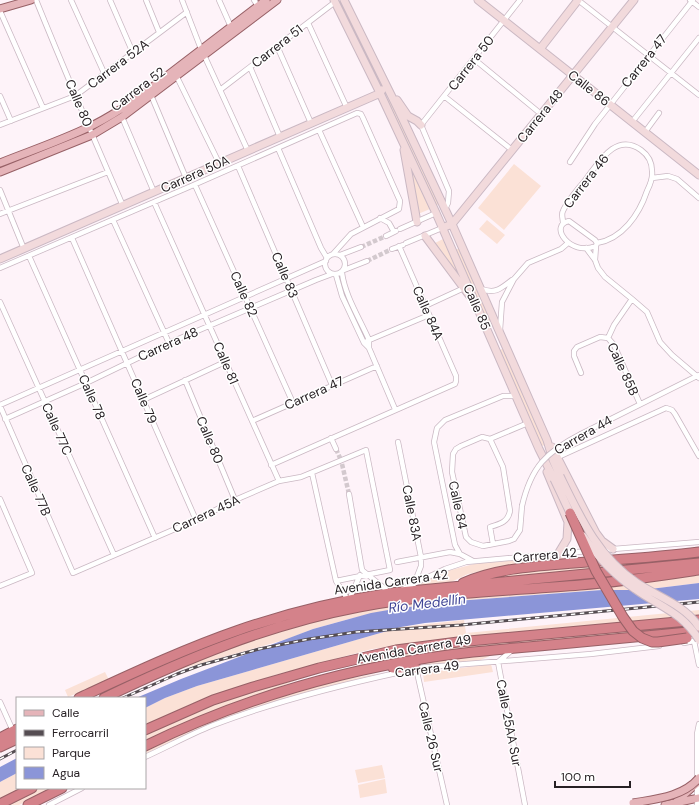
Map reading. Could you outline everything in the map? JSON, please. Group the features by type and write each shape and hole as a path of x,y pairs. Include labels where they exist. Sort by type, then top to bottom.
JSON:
{"highway":[{"path":"569,518 596,571 633,631 642,638 652,642 696,639"},
{"path":"457,586 488,574 519,568 699,552"},
{"name":"Avenida Carrera 42","path":"81,697 237,631 293,614 348,600 393,592 699,563"},
{"name":"Avenida Carrera 42","path":"106,697 157,673 232,642 311,618 358,607 424,597 608,583 699,570"},
{"name":"Avenida Carrera 49","path":"146,730 213,700 252,687 348,661 396,650 426,645 699,620"},
{"name":"Avenida Carrera 49","path":"146,746 181,729 270,696 338,676 374,668 429,657 699,631"},
{"path":"270,696 348,661"},
{"path":"94,697 129,680 149,667"},
{"path":"374,668 416,668"},
{"path":"0,738 16,733"},
{"path":"0,747 16,733"},
{"path":"0,804 30,789"},
{"path":"28,805 60,789"}],"main road":[{"path":"0,10 31,0"},
{"name":"Carrera 52","path":"0,172 92,135 122,117 176,76 256,3 266,0"},
{"name":"Carrera 52","path":"0,163 56,142 90,127 134,100 277,0"},
{"name":"Calle 85","path":"344,0 445,209 504,340 555,459 557,477 569,518 600,557 619,576 635,589 680,617 687,624 696,639"},
{"name":"Calle 86","path":"478,0 699,175"},
{"path":"540,49 578,0"},
{"name":"Carrera 48","path":"442,228 452,224 634,0"},
{"name":"Calle 85","path":"334,1 380,93 436,213 539,448 604,554 638,584 685,612 699,627"},
{"name":"Carrera 50A","path":"0,259 347,108 380,93 386,85"},
{"path":"380,93 400,103 408,116 417,121 421,126"},
{"path":"401,138 417,222"},
{"path":"436,213 452,224"},
{"path":"425,236 476,304"},
{"path":"494,345 504,340"},
{"path":"539,448 550,481 569,518 574,534 582,538 587,538 592,534 593,527"},
{"path":"555,459 602,541 613,549"},
{"path":"558,554 567,538 569,518"},
{"path":"674,803 686,794 698,781"},
{"path":"631,804 683,792 698,781"},
{"path":"665,805 698,800"}],"street":[{"name":"Calle 80","path":"36,0 75,96 90,127 92,135 123,206"},
{"path":"71,0 105,74"},
{"path":"110,0 133,53"},
{"path":"146,0 159,32"},
{"path":"182,0 203,52 248,151"},
{"path":"218,0 231,27"},
{"name":"Carrera 50","path":"421,126 520,0"},
{"path":"578,0 699,95"},
{"path":"692,0 699,7"},
{"name":"Carrera 47","path":"570,162 610,104 692,0"},
{"name":"Carrera 51","path":"220,90 334,1"},
{"path":"0,10 43,108"},
{"name":"Carrera 52A","path":"0,125 75,96 187,12"},
{"path":"308,22 347,108"},
{"path":"632,122 699,38"},
{"path":"277,46 311,124"},
{"path":"474,59 541,114"},
{"path":"250,67 280,137"},
{"path":"176,76 219,164"},
{"path":"151,95 186,178"},
{"path":"0,96 11,121"},
{"path":"444,96 512,150"},
{"path":"0,268 238,166 356,113 361,114 400,201 400,206 399,209 363,227 347,238 333,254 326,259"},
{"path":"645,132 659,113"},
{"path":"122,117 154,192"},
{"path":"421,126 449,191 448,203 445,209"},
{"path":"319,130 363,227"},
{"name":"Carrera 46","path":"568,243 561,231 563,223 563,210 602,157 616,146 630,145 644,152 652,165 652,178"},
{"path":"271,464 395,409 369,348 364,343 334,275 325,267 326,259 278,148"},
{"name":"Calle 83","path":"238,166 332,385"},
{"path":"0,214 108,172"},
{"path":"481,289 490,292 497,291 514,279 528,263 562,249 568,243 576,248 586,248 606,242 627,227 636,215 644,201 652,178 668,176 677,179 699,198"},
{"name":"Calle 82","path":"195,184 294,402"},
{"path":"0,190 24,249"},
{"name":"Calle 81","path":"154,202 279,481"},
{"path":"386,236 436,213"},
{"path":"380,218 389,223 397,231"},
{"path":"113,220 169,343"},
{"path":"563,223 569,221 595,240 595,260"},
{"path":"392,249 442,228"},
{"name":"Calle 79","path":"72,238 196,520"},
{"name":"Calle 84A","path":"395,409 455,384 456,380 456,376 425,306 403,245"},
{"path":"333,254 340,255 361,247"},
{"path":"586,248 605,277 647,312 660,342 672,356 698,377"},
{"path":"340,255 346,263 343,271 343,281 369,340 369,348"},
{"name":"Calle 78","path":"29,256 155,538"},
{"name":"Carrera 48","path":"0,406 286,279 326,259"},
{"path":"334,275 367,261"},
{"name":"Carrera 48","path":"5,419 86,383 169,343 292,291 334,275"},
{"path":"500,331 502,302 514,279"},
{"path":"425,306 464,288"},
{"name":"Calle 85B","path":"632,299 614,324 608,338 614,345 640,404"},
{"name":"Calle 77C","path":"0,302 114,555"},
{"path":"364,343 429,315"},
{"path":"581,373 574,356 574,351 577,346 600,337 608,338"},
{"path":"143,400 225,362"},
{"name":"Carrera 47","path":"252,421 377,366"},
{"name":"Carrera 44","path":"493,544 509,541 517,535 521,524 522,506 529,483 539,465 556,449 581,434 640,404 698,377"},
{"name":"Calle 80","path":"185,380 235,500"},
{"path":"460,554 455,545 434,442 435,435 438,428 445,420 503,396 516,396"},
{"name":"Calle 77B","path":"0,406 73,573"},
{"name":"Carrera 44","path":"555,459 663,408 672,410 699,456"},
{"path":"493,544 490,528 508,518 510,508 503,467 490,439 528,424"},
{"name":"Calle 84","path":"490,439 482,437 456,449 453,454 451,469 464,533 468,540 474,543 483,546 493,544"},
{"path":"331,438 336,449"},
{"name":"Calle 83A","path":"398,442 421,557 421,566 414,584"},
{"name":"Carrera 45A","path":"73,573 196,520 235,500 279,481 301,477 366,450 390,570 368,575"},
{"path":"312,473 336,580 348,600"},
{"path":"348,600 362,570 349,494"},
{"path":"0,499 32,573 0,586"},
{"name":"Carrera 42","path":"393,592 456,565 473,561 699,542"},
{"path":"397,562 450,552 460,554 473,561"},
{"path":"362,570 393,592"},
{"path":"336,580 368,575"},
{"path":"696,639 699,665"},
{"name":"Carrera 49","path":"146,757 210,727 250,712 325,689 416,668 591,654 696,639"},
{"name":"Calle 25AA Sur","path":"513,648 498,662 525,805"},
{"name":"Calle 26 Sur","path":"416,668 447,805"},
{"path":"0,702 16,733"},
{"path":"698,800 697,734 699,724"},
{"path":"49,805 80,789"}],"green space":[{"path":"386,99 392,100 439,204 435,206"},
{"path":"410,161 430,209 418,214"},
{"path":"514,164 541,186 504,230 478,208"},
{"path":"487,220 505,235 497,244 479,229"},
{"path":"443,239 464,285 435,243"},
{"path":"460,248 492,321 487,323 455,250"},
{"path":"504,348 546,445 541,446 500,350"},
{"path":"562,557 564,560 499,567 468,574 449,583 413,587 447,571 478,563"},
{"path":"618,563 632,566 494,579 513,573"},
{"path":"699,573 699,583 642,590 602,590 456,601 394,609 313,629 287,639 185,668 142,684 233,645 306,622 396,603"},
{"path":"699,610 699,616 427,642 372,649 275,675 191,704 146,725 146,708 165,698 197,686 401,627 464,620 466,633"},
{"path":"699,623 699,627 423,655 395,659 322,676 393,655 420,651 501,641 593,634"},
{"path":"500,652 478,661 428,665 417,663"},
{"path":"491,664 493,672 424,682 423,673"},
{"path":"323,670 146,740 146,735 216,704"},
{"path":"105,672 109,680 68,697 65,690"},
{"path":"382,673 299,694 237,713 146,754 146,750 174,737 261,703 321,685"},
{"path":"382,765 385,778 358,783 355,770"},
{"path":"16,774 16,789 18,789 0,799 0,782"},
{"path":"385,779 387,793 360,798 358,785"},
{"path":"37,789 51,789 19,805 7,805"}],"water":[{"path":"699,583 699,599 425,623 401,627 197,686 165,698 146,708 146,697 138,697 181,679 313,629 371,613 456,601 602,590 642,590"},
{"path":"16,759 16,774 0,782 0,767"}],"tunnel":[{"path":"361,247 386,236"},
{"path":"367,261 392,249"},
{"path":"336,449 340,458"},
{"path":"342,464 349,494"}],"railway":[{"path":"125,697 201,665 259,649 309,639 356,632 461,625 699,602"},
{"path":"0,759 16,751"}],"water label":[{"name":"Río Medellín","path":"427,603"}]}
